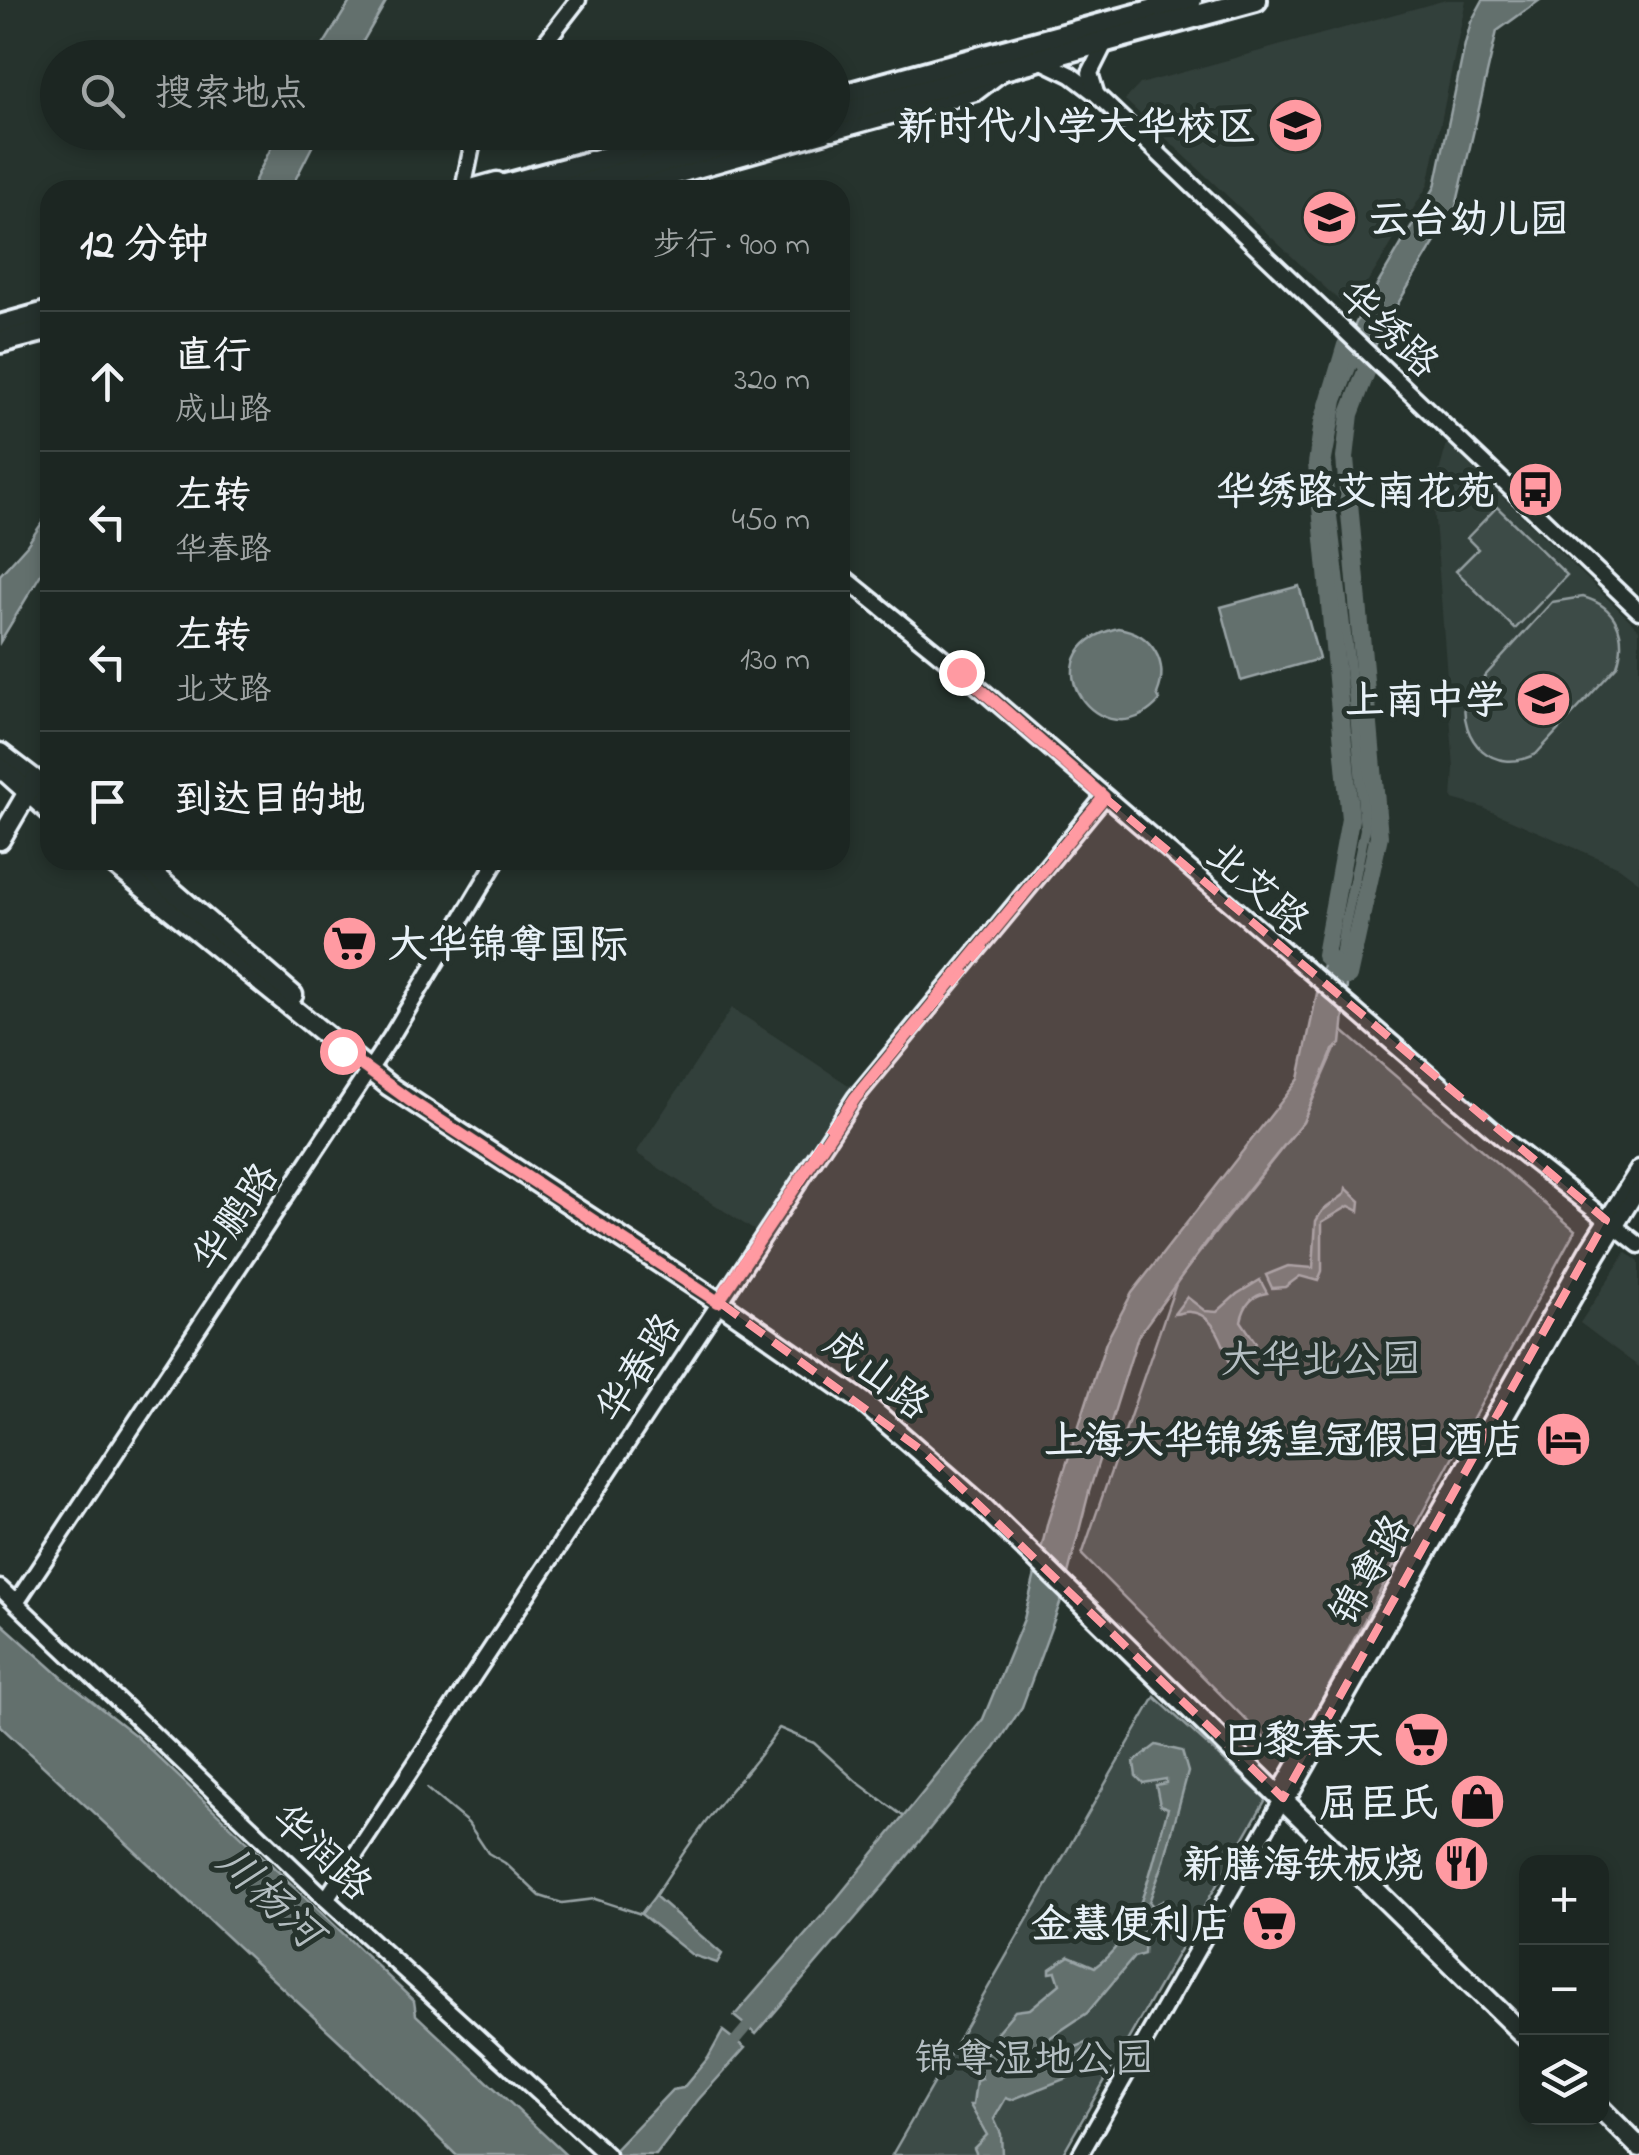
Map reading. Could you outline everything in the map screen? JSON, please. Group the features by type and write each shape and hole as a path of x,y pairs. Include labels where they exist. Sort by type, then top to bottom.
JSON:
{"highway":[{"path":"850,110 1119,20 1191,0"},
{"path":"850,94 1002,61 1040,60 1256,0"},
{"path":"524,180 635,150"},
{"path":"597,180 706,150"},
{"path":"0,324 40,313"},
{"path":"0,346 40,335"}],"main road":[{"path":"850,84 963,54 1002,61"},
{"path":"850,125 975,91 1002,61"},
{"path":"502,180 611,150"},
{"path":"646,180 761,150"},
{"path":"0,753 38,787"},
{"path":"0,767 38,787"},
{"path":"0,840 38,787"},
{"name":"成山路","path":"122,870 372,1067 722,1297 863,1402 1035,1550 1519,2014"},
{"name":"成山路","path":"149,870 372,1067"},
{"name":"成山路","path":"1286,1792 1525,2035"},
{"path":"1609,2104 1636,2143"},
{"path":"1609,2117 1636,2143"}],"street":[{"path":"547,40 578,0"},
{"path":"1119,20 1141,0"},
{"path":"1096,94 1090,73 1106,41"},
{"name":"华绣路","path":"1040,60 1071,75 1096,94 1639,611"},
{"path":"467,180 472,150"},
{"name":"北艾路","path":"850,582 1505,1140 1639,1245"},
{"name":"华春路","path":"326,1899 855,1098 1104,797"},
{"name":"华鹏路","path":"16,1603 372,1067 491,870"},
{"name":"锦尊路","path":"1080,2155 1639,1168"},
{"name":"锦尊路","path":"1611,1223 1639,1188"},
{"name":"华润路","path":"0,1588 326,1899 603,2152"}],"highlighted area":[{"path":"1104,797 1606,1220 1283,1798 924,1452 719,1302 855,1098"}],"shaded area":[{"name":"新时代小学大华校区","path":"1446,0 1466,0 1428,185 1350,311 1125,100 1140,84"},
{"name":"上南中学","path":"1447,443 1639,629 1639,882 1619,867 1481,807 1452,799 1454,768 1433,494"},
{"path":"732,1008 853,1088 755,1231 636,1153"},
{"path":"1626,1252 1639,1262 1639,1367 1580,1323"}],"green space":[{"path":"1497,507 1567,575 1515,629 1456,571 1478,549 1467,538"},
{"path":"1583,597 1604,607 1616,623 1621,643 1617,666 1536,754 1506,761 1493,757 1473,740 1465,698 1552,602"},
{"name":"大华北公园","path":"1343,1031 1575,1230 1297,1745 1286,1750 1266,1740 1082,1555 1177,1281 1303,1122"},
{"name":"锦尊湿地公园","path":"1155,1697 1266,1799 1062,2155 892,2155"}],"water":[{"path":"351,0 387,0 364,40 326,40"},
{"path":"1483,0 1540,0 1497,31 1456,207 1379,335 1368,367 1346,345 1435,187 1465,44"},
{"path":"270,150 310,150 295,180 255,180"},
{"path":"40,526 40,576 0,642 0,575"},
{"path":"1299,586 1319,659 1241,681 1221,607"},
{"path":"1118,628 1149,643 1161,671 1157,694 1160,700 1138,717 1115,720 1096,712 1081,697 1073,678 1075,658 1090,640"},
{"path":"1325,955 1348,976 1341,1044 1333,1050 1303,1122 1213,1233 1138,1336 1089,1492 1061,1601 1022,1707 995,1748 893,1874 756,2034 734,2016 833,1903 983,1719 1024,1619 1048,1521 1106,1342 1132,1293 1299,1079"},
{"path":"1346,1188 1360,1201 1359,1211 1349,1206 1322,1222 1322,1271 1318,1281 1300,1276 1285,1287 1272,1288 1266,1275 1288,1266 1313,1268 1316,1221 1322,1211 1345,1194"},
{"path":"1260,1280 1267,1293 1249,1302 1241,1321 1256,1343 1232,1370 1218,1334 1207,1319 1190,1312 1174,1314 1187,1297 1205,1311 1217,1312"},
{"name":"川杨河","path":"0,1622 136,1736 414,2001 416,2015 566,2155 456,2155 346,2047 0,1726"},
{"path":"1156,1745 1182,1751 1188,1772 1149,1902 1153,1906 1163,1901 1164,1909 1149,1929 1144,1954 1134,1957 1087,2013 1042,2043 1008,2053 1010,2061 1034,2064 1088,2042 1090,2045 1076,2056 1078,2059 1094,2050 1085,2075 1080,2067 1071,2069 1072,2076 1011,2100 1006,2098 994,2119 1001,2134 1002,2155 977,2155 974,2148 987,2135 970,2105 976,2081 982,2079 977,2066 997,2032 1015,2011 1030,2009 1060,1984 1056,1972 1050,1973 1050,1969 1069,1956 1095,1967 1111,1953 1135,1916 1168,1808 1160,1805 1156,1785 1166,1783 1166,1779 1143,1783 1136,1776 1134,1762"},
{"path":"655,1896 722,1954 717,1963 692,1955 641,1914"},
{"path":"723,2031 745,2048 656,2155 610,2155 672,2090 683,2088 708,2058"}],"waterway":[{"path":"1337,980 1365,829 1326,465 1338,401 1361,342"},
{"path":"1346,345 1368,367 1350,414 1345,458 1379,836 1348,976 1325,955 1350,819 1317,464 1323,422 1346,345"},
{"path":"655,1896 700,1829 779,1728 814,1743 903,1816"},
{"path":"427,1789 468,1823 488,1853 505,1863 540,1896 562,1903 595,1899 641,1914 647,1906"},
{"path":"727,2050 755,2017"}],"place":[{"name":"新时代小学大华校区","path":"1296,125"},
{"name":"云台幼儿园","path":"1330,218"},
{"name":"华绣路艾南花苑","path":"1535,490"},
{"name":"上南中学","path":"1544,699"},
{"name":"大华锦尊国际","path":"349,943"},
{"name":"上海大华锦绣皇冠假日酒店","path":"1563,1439"},
{"name":"巴黎春天","path":"1422,1739"},
{"name":"屈臣氏","path":"1478,1802"},
{"name":"新膳海铁板烧","path":"1462,1863"},
{"name":"金慧便利店","path":"1270,1923"}],"route":[{"path":"342,1051 409,1100 718,1302 855,1098 1104,797 961,672"}]}
